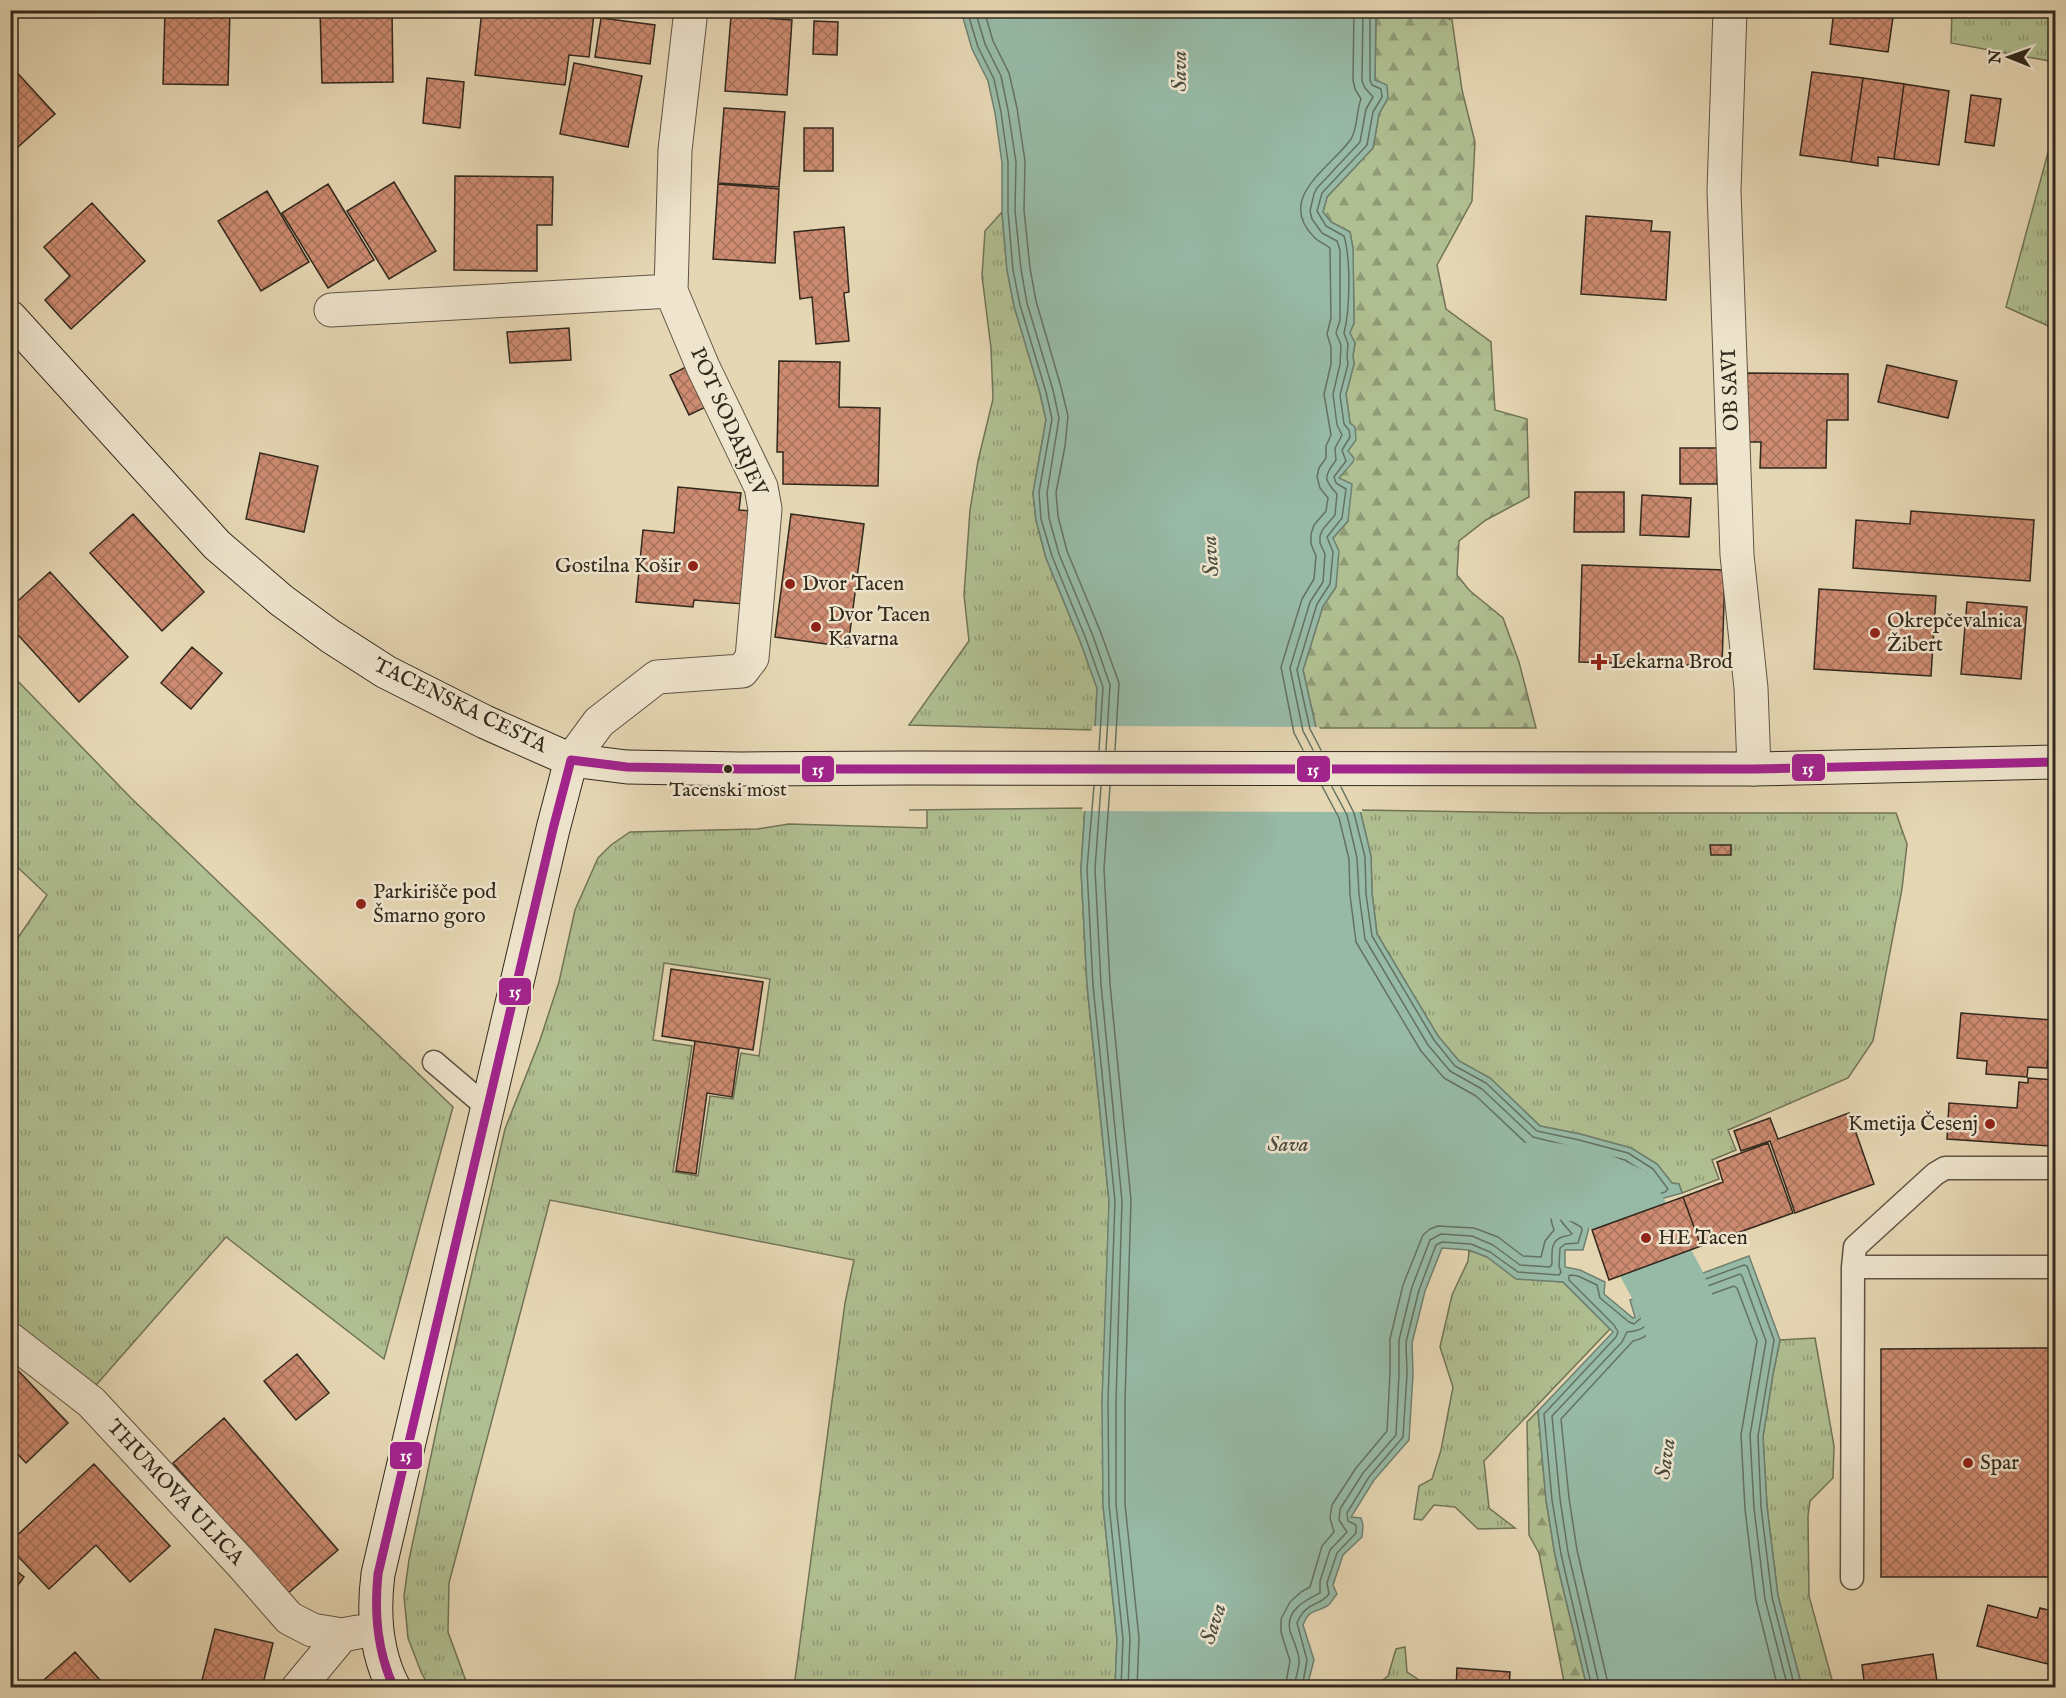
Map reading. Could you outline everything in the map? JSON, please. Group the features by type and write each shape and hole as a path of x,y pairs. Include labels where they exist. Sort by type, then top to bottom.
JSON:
{"street":[{"name":"POT SODARJEV","path":"571,760 599,722 657,677 742,671 752,658 765,509 761,487 703,367 671,291 675,150 691,10"},
{"name":"OB SAVI","path":"1730,10 1724,191 1737,555 1751,688 1754,769"},
{"path":"332,310 671,291"},
{"name":"TACENSKA CESTA","path":"10,317 217,545 281,600 330,636 386,672 485,722 571,760 639,768 741,770 909,768 1754,769 2055,762"},
{"path":"394,1688 384,1664 377,1629 375,1605 378,1574 571,760"},
{"name":"THUMOVA ULICA","path":"10,1338 91,1402 289,1618 312,1630 342,1635 377,1629"},
{"path":"298,1688 342,1635"}],"lane":[{"path":"434,1062 488,1108"},
{"path":"1852,1578 1855,1247 1935,1174 1945,1168 2055,1168"},
{"path":"1854,1267 2055,1267"}],"green space":[{"path":"1376,11 1429,11 1452,20 1462,90 1475,142 1472,201 1437,265 1446,309 1491,342 1495,410 1527,419 1529,497 1486,520 1459,541 1457,575 1469,590 1503,618 1519,662 1536,728 1316,728 1303,670 1323,606 1336,587 1333,538 1348,521 1339,478 1347,451 1350,423 1346,394 1354,364 1355,343 1349,333 1354,323 1353,248 1350,232 1331,222 1323,212 1327,197 1373,148 1379,114 1388,98 1375,80"},
{"path":"1952,11 2055,11 2055,62 1951,43"},
{"path":"2055,127 2055,329 2006,307"},
{"path":"1002,212 1007,270 1014,306 1046,420 1033,493 1036,520 1046,558 1097,688 1095,730 909,725 969,641 964,595 970,510 978,461 993,399 991,348 982,276 985,231"},
{"path":"10,673 131,798 453,1107 384,1359 226,1237 90,1392 11,1321 11,948 47,895 11,861"},
{"path":"1085,808 1081,869 1087,985 1109,1201 1103,1505 1117,1639 1115,1687 794,1687 845,1303 854,1260 550,1200 449,1583 448,1632 466,1681 471,1687 430,1688 408,1638 404,1596 409,1560 444,1394 505,1129 540,1040 559,982 575,910 598,858 611,845 630,832 757,829 789,824 927,828 927,810 909,810","holes":["664,963 770,979 759,1056 741,1053 733,1099 710,1096 698,1176 673,1172 692,1046 653,1040"]},
{"path":"1360,810 1537,813 1896,813 1907,844 1902,889 1873,1041 1848,1078 1728,1130 1736,1150 1712,1160 1719,1179 1682,1193 1679,1184 1672,1183 1657,1164 1631,1148 1540,1126 1490,1078 1459,1061 1438,1036 1377,934 1372,893 1371,856"},
{"path":"1469,1250 1487,1257 1516,1278 1563,1282 1610,1329 1484,1461 1489,1508 1515,1528 1478,1529 1455,1507 1434,1505 1422,1520 1414,1519 1419,1486 1432,1479 1441,1450 1453,1387 1440,1347 1452,1295 1468,1261"},
{"path":"1815,1338 1834,1446 1833,1478 1810,1501 1808,1516 1809,1596 1834,1687 1802,1687 1778,1596 1767,1507 1763,1437 1780,1340"},
{"path":"1538,1411 1546,1500 1555,1555 1587,1687 1565,1687 1539,1553 1529,1535 1527,1422"},
{"path":"1405,1647 1407,1672 1422,1682 1422,1687 1374,1687 1388,1676 1396,1649"}],"water":[{"name":"Sava","path":"961,11 1376,11 1375,80 1387,85 1388,98 1379,114 1373,148 1327,197 1323,212 1331,222 1350,232 1353,248 1354,323 1350,333 1355,343 1354,364 1346,394 1350,423 1355,427 1356,440 1348,451 1354,458 1353,462 1339,478 1352,484 1348,521 1333,538 1339,551 1336,587 1323,606 1303,670 1316,728 1360,810 1371,856 1372,893 1377,934 1438,1036 1459,1061 1490,1078 1540,1126 1631,1148 1657,1164 1672,1183 1679,1184 1682,1193 1604,1215 1573,1211 1572,1217 1590,1224 1583,1250 1565,1250 1565,1267 1580,1270 1605,1282 1604,1294 1633,1318 1635,1317 1630,1300 1749,1256 1780,1340 1763,1437 1767,1507 1778,1596 1802,1687 1587,1687 1555,1555 1546,1500 1538,1411 1613,1332 1563,1282 1516,1279 1487,1257 1469,1250 1442,1248 1425,1291 1412,1343 1413,1374 1409,1440 1374,1480 1351,1517 1361,1518 1362,1537 1343,1555 1333,1585 1337,1594 1328,1605 1310,1614 1305,1620 1303,1625 1314,1660 1307,1687 1115,1687 1117,1639 1103,1505 1102,1401 1109,1201 1087,985 1081,869 1097,688 1046,558 1036,520 1033,493 1046,420 1014,306 1007,270 1002,212 1002,163 995,113 988,81 972,49"}],"pier":[{"path":"1092,726 1319,727 1363,812 1082,811"}],"building":[{"path":"165,10 230,10 228,85 163,84"},
{"path":"320,10 392,10 393,82 322,83"},
{"path":"482,10 560,10 594,14 589,57 569,55 565,85 475,75"},
{"path":"1834,10 1894,10 1888,52 1830,44"},
{"path":"731,16 792,20 787,95 725,91"},
{"path":"601,18 655,25 650,64 595,57"},
{"path":"814,21 838,22 837,55 813,54"},
{"path":"574,63 642,76 628,147 560,134"},
{"path":"10,65 55,114 10,154"},
{"path":"1812,72 1863,78 1851,162 1800,155"},
{"path":"427,78 464,82 460,128 423,123"},
{"path":"1863,78 1904,84 1894,159 1878,157 1878,166 1851,162"},
{"path":"1904,84 1949,91 1939,165 1894,159"},
{"path":"1971,95 2001,99 1994,146 1965,142"},
{"path":"724,108 785,112 779,187 718,183"},
{"path":"804,128 833,128 833,171 804,171"},
{"path":"455,176 553,177 552,225 537,225 537,271 454,270"},
{"path":"394,182 436,251 389,279 347,211"},
{"path":"328,184 374,260 328,288 282,213"},
{"path":"718,184 779,189 775,263 713,259"},
{"path":"267,191 309,262 261,291 218,221"},
{"path":"92,203 145,261 71,329 45,300 70,276 44,247"},
{"path":"1586,216 1652,221 1651,231 1670,232 1666,300 1581,294"},
{"path":"844,227 849,292 844,293 849,341 816,344 812,297 800,299 794,232"},
{"path":"569,328 571,360 510,363 507,332"},
{"path":"779,361 840,362 839,407 880,408 878,486 783,484 783,452 777,452"},
{"path":"690,365 710,405 689,415 670,375"},
{"path":"1887,365 1957,381 1948,418 1878,402"},
{"path":"1743,373 1848,374 1848,420 1827,420 1826,468 1760,468 1761,442 1743,442"},
{"path":"1680,448 1718,448 1717,484 1680,484"},
{"path":"260,453 318,466 304,532 246,519"},
{"name":"Gostilna Košir","path":"678,487 741,493 739,510 751,511 744,604 694,600 693,607 636,602 643,530 674,533"},
{"path":"1575,492 1624,492 1624,532 1574,532"},
{"path":"1642,495 1691,498 1689,537 1640,535"},
{"path":"1911,511 2034,520 2030,581 1853,568 1856,520 1910,524"},
{"path":"133,514 204,592 162,631 90,553"},
{"path":"791,514 864,524 848,647 775,637"},
{"path":"1582,565 1725,570 1722,666 1579,662"},
{"path":"50,572 128,657 79,702 10,626 10,608"},
{"name":"Okrepčevalnica Žibert","path":"1819,589 1936,596 1931,676 1814,669"},
{"path":"1967,602 2027,607 2021,679 1961,674"},
{"path":"192,647 222,673 191,709 161,683"},
{"path":"1710,845 1731,845 1731,855 1711,855"},
{"path":"671,969 763,982 753,1050 662,1036"},
{"path":"1961,1013 2051,1020 2047,1068 2028,1067 2027,1077 1986,1074 1987,1061 1957,1058"},
{"path":"695,1041 739,1048 732,1097 707,1093 696,1174 676,1171"},
{"path":"2028,1078 2054,1080 2049,1146 1947,1139 1949,1103 2017,1108 2019,1082 2028,1083"},
{"path":"1849,1113 1874,1184 1795,1213 1770,1141 1741,1151 1734,1131 1770,1118 1778,1139"},
{"path":"1768,1143 1793,1213 1701,1246 1683,1197 1723,1182 1717,1162"},
{"name":"HE Tacen","path":"1683,1197 1701,1246 1609,1280 1592,1230"},
{"name":"Spar","path":"2056,1348 2056,1577 1881,1577 1881,1349"},
{"path":"297,1354 329,1393 296,1420 264,1381"},
{"path":"10,1362 68,1423 26,1463 10,1446"},
{"path":"224,1418 338,1550 287,1594 173,1463"},
{"path":"94,1464 170,1546 130,1582 96,1545 49,1589 10,1548 10,1542"},
{"path":"10,1566 24,1577 10,1596"},
{"path":"1988,1605 2037,1618 2040,1608 2056,1612 2056,1666 1977,1646"},
{"path":"215,1629 273,1643 262,1688 200,1688"},
{"path":"75,1652 107,1688 35,1688"},
{"path":"1933,1654 1938,1688 1865,1688 1862,1665"},
{"path":"1457,1668 1510,1672 1509,1688 1456,1688"}],"waterway":[{"name":"Sava","path":"1531,1180 1585,1185 1623,1202 1668,1286 1685,1327 1677,1385"}],"transit line":[{"name":"15","path":"571,760 627,767 741,769 1754,769 2056,762"},
{"name":"15","path":"394,1688 388,1674 378,1632 376,1603 378,1574 571,760"}],"place":[{"name":"Gostilna Košir","path":"693,566"},
{"name":"Dvor Tacen","path":"790,584"},
{"name":"Dvor Tacen Kavarna","path":"816,627"},
{"name":"Okrepčevalnica Žibert","path":"1875,633"},
{"name":"Lekarna Brod","path":"1599,662"},
{"name":"Tacenski most","path":"728,769"},
{"name":"Parkirišče pod Šmarno goro","path":"361,904"},
{"name":"Kmetija Česenj","path":"1990,1124"},
{"name":"HE Tacen","path":"1646,1238"},
{"name":"Spar","path":"1968,1463"}]}
